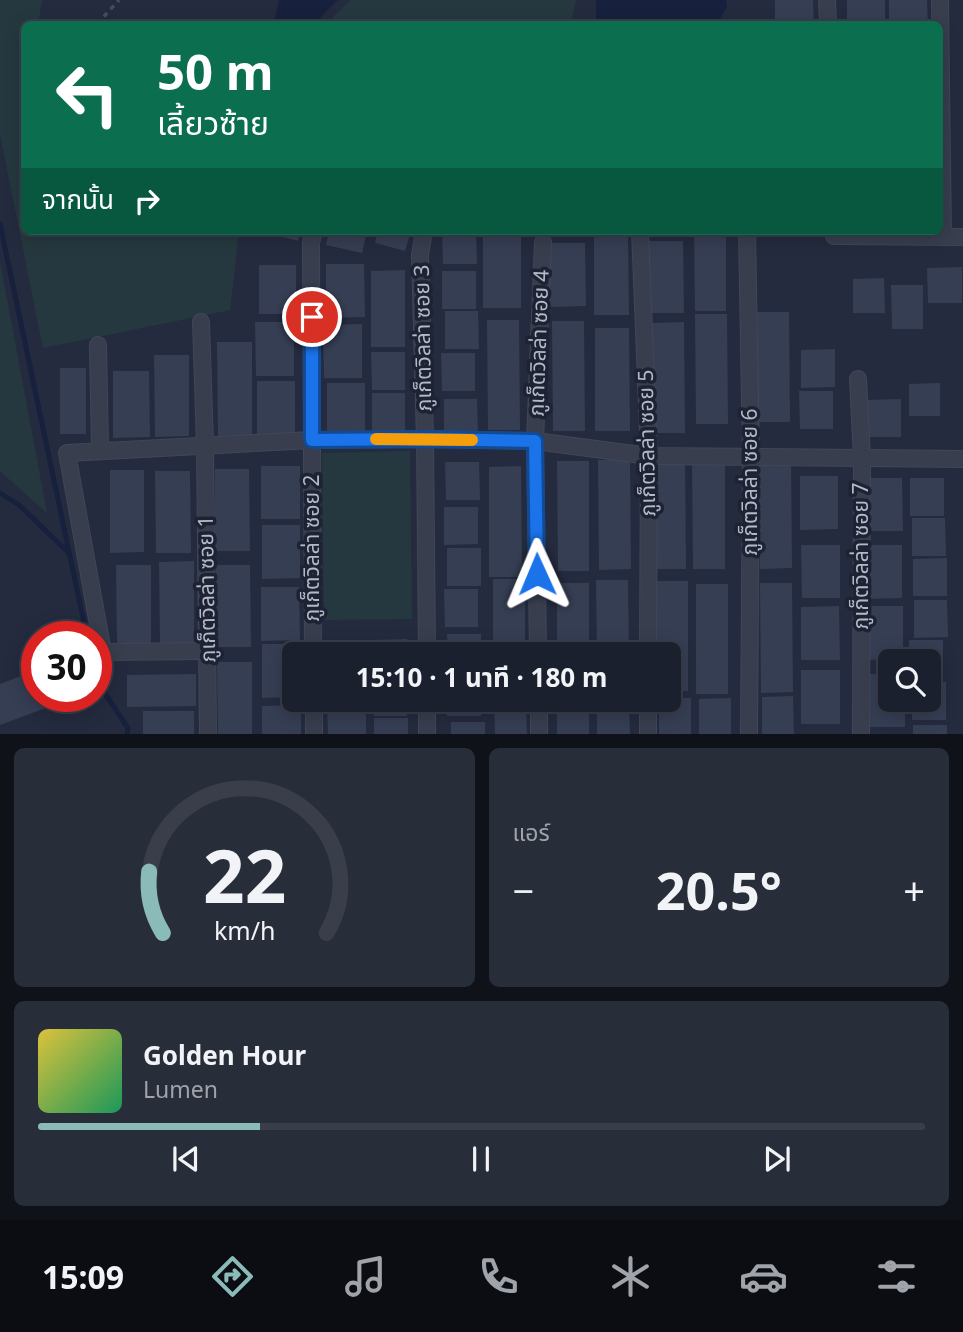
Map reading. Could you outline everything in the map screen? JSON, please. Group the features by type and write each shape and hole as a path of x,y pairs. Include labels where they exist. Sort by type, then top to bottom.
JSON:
{"street":[{"path":"827,0 828,21"},
{"path":"940,0 940,21"},
{"name":"ภูเก็ตวิลล่า ซอย 2","path":"313,235 313,642"},
{"name":"ภูเก็ตวิลล่า ซอย 3","path":"423,235 420,254 427,642"},
{"name":"ภูเก็ตวิลล่า ซอย 5","path":"640,235 649,456 648,642"},
{"name":"ภูเก็ตวิลล่า ซอย 6","path":"747,235 751,457 749,733"},
{"path":"834,235 963,237"},
{"name":"ภูเก็ตวิลล่า ซอย 4","path":"538,642 535,441 543,242"},
{"name":"ภูเก็ตวิลล่า ซอย 1","path":"201,322 208,733"},
{"path":"98,345 100,451"},
{"name":"ภูเก็ตวิลล่า ซอย 7","path":"858,379 862,458 861,733"},
{"path":"207,651 103,652 67,453 205,444 425,439 535,441 649,456 963,459"},
{"path":"314,712 314,733"},
{"path":"427,712 427,733"},
{"path":"539,712 539,733"},
{"path":"648,712 648,733"}],"path":[{"path":"100,21 118,0"}],"shaded area":[{"path":"0,0 42,0 38,21 21,21 21,235 239,235 230,310 43,348 0,134"},
{"path":"351,0 576,0 572,21 329,21"},
{"path":"0,262 47,513 0,471"},
{"path":"410,451 412,619 324,620 322,453"}],"water":[{"path":"279,0 338,0 317,21 275,21"},
{"path":"596,0 726,0 727,7 719,21 596,21"}],"building":[{"path":"775,0 813,0 814,21 775,21"},
{"path":"847,0 885,0 885,21 847,21"},
{"path":"889,0 927,0 928,21 889,21"},
{"path":"275,235 299,235 298,241"},
{"path":"328,235 366,235 362,253 326,245"},
{"path":"377,235 410,235 405,251 375,243"},
{"path":"442,235 476,235 477,264 443,264"},
{"path":"483,235 521,235 521,308 483,308"},
{"path":"594,235 628,235 629,315 594,315"},
{"path":"694,235 726,235 726,311 695,311"},
{"path":"649,241 683,241 684,313 650,313"},
{"path":"550,243 585,243 586,306 550,307"},
{"path":"326,264 364,264 365,317 326,318"},
{"path":"259,265 296,265 296,314 259,314"},
{"path":"962,267 962,303 928,303 927,268"},
{"path":"405,270 405,347 371,347 371,271"},
{"path":"442,271 476,271 476,309 442,309"},
{"path":"884,278 885,313 853,313 853,279"},
{"path":"891,285 923,285 923,329 892,329"},
{"path":"445,311 478,311 479,349 445,349"},
{"path":"757,312 789,312 790,422 758,422"},
{"path":"695,314 727,314 728,424 696,424"},
{"path":"487,320 519,320 520,430 488,430"},
{"path":"552,321 584,321 585,431 553,431"},
{"path":"255,322 294,322 294,376 256,376"},
{"path":"684,322 685,433 653,433 652,323"},
{"path":"362,324 362,378 324,378 323,325"},
{"path":"595,328 629,328 630,431 595,431"},
{"path":"217,342 252,342 252,435 218,436"},
{"path":"835,349 835,387 801,388 801,350"},
{"path":"371,352 405,352 405,390 372,390"},
{"path":"441,353 475,353 475,391 442,391"},
{"path":"154,355 189,355 189,436 155,437"},
{"path":"60,368 86,368 86,434 60,434"},
{"path":"113,371 149,371 150,437 113,438"},
{"path":"257,381 295,381 295,434 257,434"},
{"path":"327,383 365,383 365,436 327,437"},
{"path":"940,383 940,416 909,416 909,384"},
{"path":"799,391 833,391 833,429 800,429"},
{"path":"372,393 405,393 405,431 372,431"},
{"path":"444,399 477,399 478,437 444,437"},
{"path":"901,399 901,437 868,437 867,400"},
{"path":"759,458 791,458 792,568 760,569"},
{"path":"630,459 631,569 599,570 598,460"},
{"path":"653,459 685,459 686,569 653,569"},
{"path":"692,459 725,459 725,569 693,569"},
{"path":"557,461 589,461 589,571 558,571"},
{"path":"445,462 479,462 480,500 446,500"},
{"path":"261,466 300,466 300,519 261,519"},
{"path":"521,466 522,577 489,577 489,467"},
{"path":"215,469 249,469 250,551 215,551"},
{"path":"110,470 144,470 144,552 110,553"},
{"path":"155,471 190,471 191,553 156,553"},
{"path":"800,476 838,476 838,529 800,530"},
{"path":"864,478 902,478 903,531 864,531"},
{"path":"910,478 944,478 944,516 910,516"},
{"path":"444,507 478,507 478,544 444,545"},
{"path":"912,518 945,518 946,556 912,556"},
{"path":"262,525 300,525 300,578 262,579"},
{"path":"801,545 840,545 840,598 802,598"},
{"path":"864,545 902,545 902,598 864,599"},
{"path":"447,548 481,548 481,586 447,586"},
{"path":"947,558 947,596 913,596 913,559"},
{"path":"194,561 194,644 160,644 159,562"},
{"path":"116,565 151,565 151,647 117,647"},
{"path":"216,565 250,565 251,647 216,647"},
{"path":"493,579 525,579 525,642 493,642"},
{"path":"596,580 628,580 629,642 597,642"},
{"path":"656,581 688,581 688,691 681,691 681,642 656,642"},
{"path":"557,583 589,583 589,642 557,642"},
{"path":"760,583 792,583 793,692 761,693"},
{"path":"696,584 728,584 728,694 696,694"},
{"path":"261,587 299,587 300,640 261,641"},
{"path":"444,589 478,589 478,627 445,627"},
{"path":"914,600 947,600 948,637 914,638"},
{"path":"839,606 840,660 801,660 801,607"},
{"path":"865,606 903,606 903,649 878,649 878,660 865,660"},
{"path":"447,634 481,634 481,642 447,642"},
{"path":"407,639 407,642 373,642"},
{"path":"909,640 943,640 943,678 941,649 909,649"},
{"path":"262,644 282,644 282,697 262,698"},
{"path":"217,662 252,662 252,734 218,734"},
{"path":"801,670 840,670 840,724 801,724"},
{"path":"196,674 196,706 127,707 127,675"},
{"path":"866,674 878,674 878,712 905,712 905,727 866,727"},
{"path":"21,676 21,712 35,712 0,725 0,684"},
{"path":"941,682 946,682 946,720 912,720 912,712 941,712"},
{"path":"793,696 794,734 762,734 762,697"},
{"path":"681,698 691,698 691,734 659,734 659,712 681,712"},
{"path":"731,698 731,734 699,734 699,699"},
{"path":"282,705 282,712 301,712 301,734 262,734 262,706"},
{"path":"143,711 194,711 194,734 143,734"},
{"path":"327,712 366,712 366,734 328,734"},
{"path":"374,712 407,712 407,716 374,716"},
{"path":"447,712 481,712 481,716 447,716"},
{"path":"494,712 526,712 527,734 495,734"},
{"path":"557,712 589,712 589,734 557,734"},
{"path":"597,712 629,712 630,734 597,734"},
{"path":"374,718 408,718 408,734 374,734"},
{"path":"451,722 485,722 485,734 451,734"},
{"path":"913,725 947,725 947,734 913,734"}],"waterway":[{"path":"0,224 84,621"},
{"path":"0,493 19,505 69,553"},
{"path":"112,704 128,728 127,734"}],"slow traffic":[{"path":"376,439 472,440"}],"route":[{"path":"312,317 312,440 535,441 537,574"}]}
